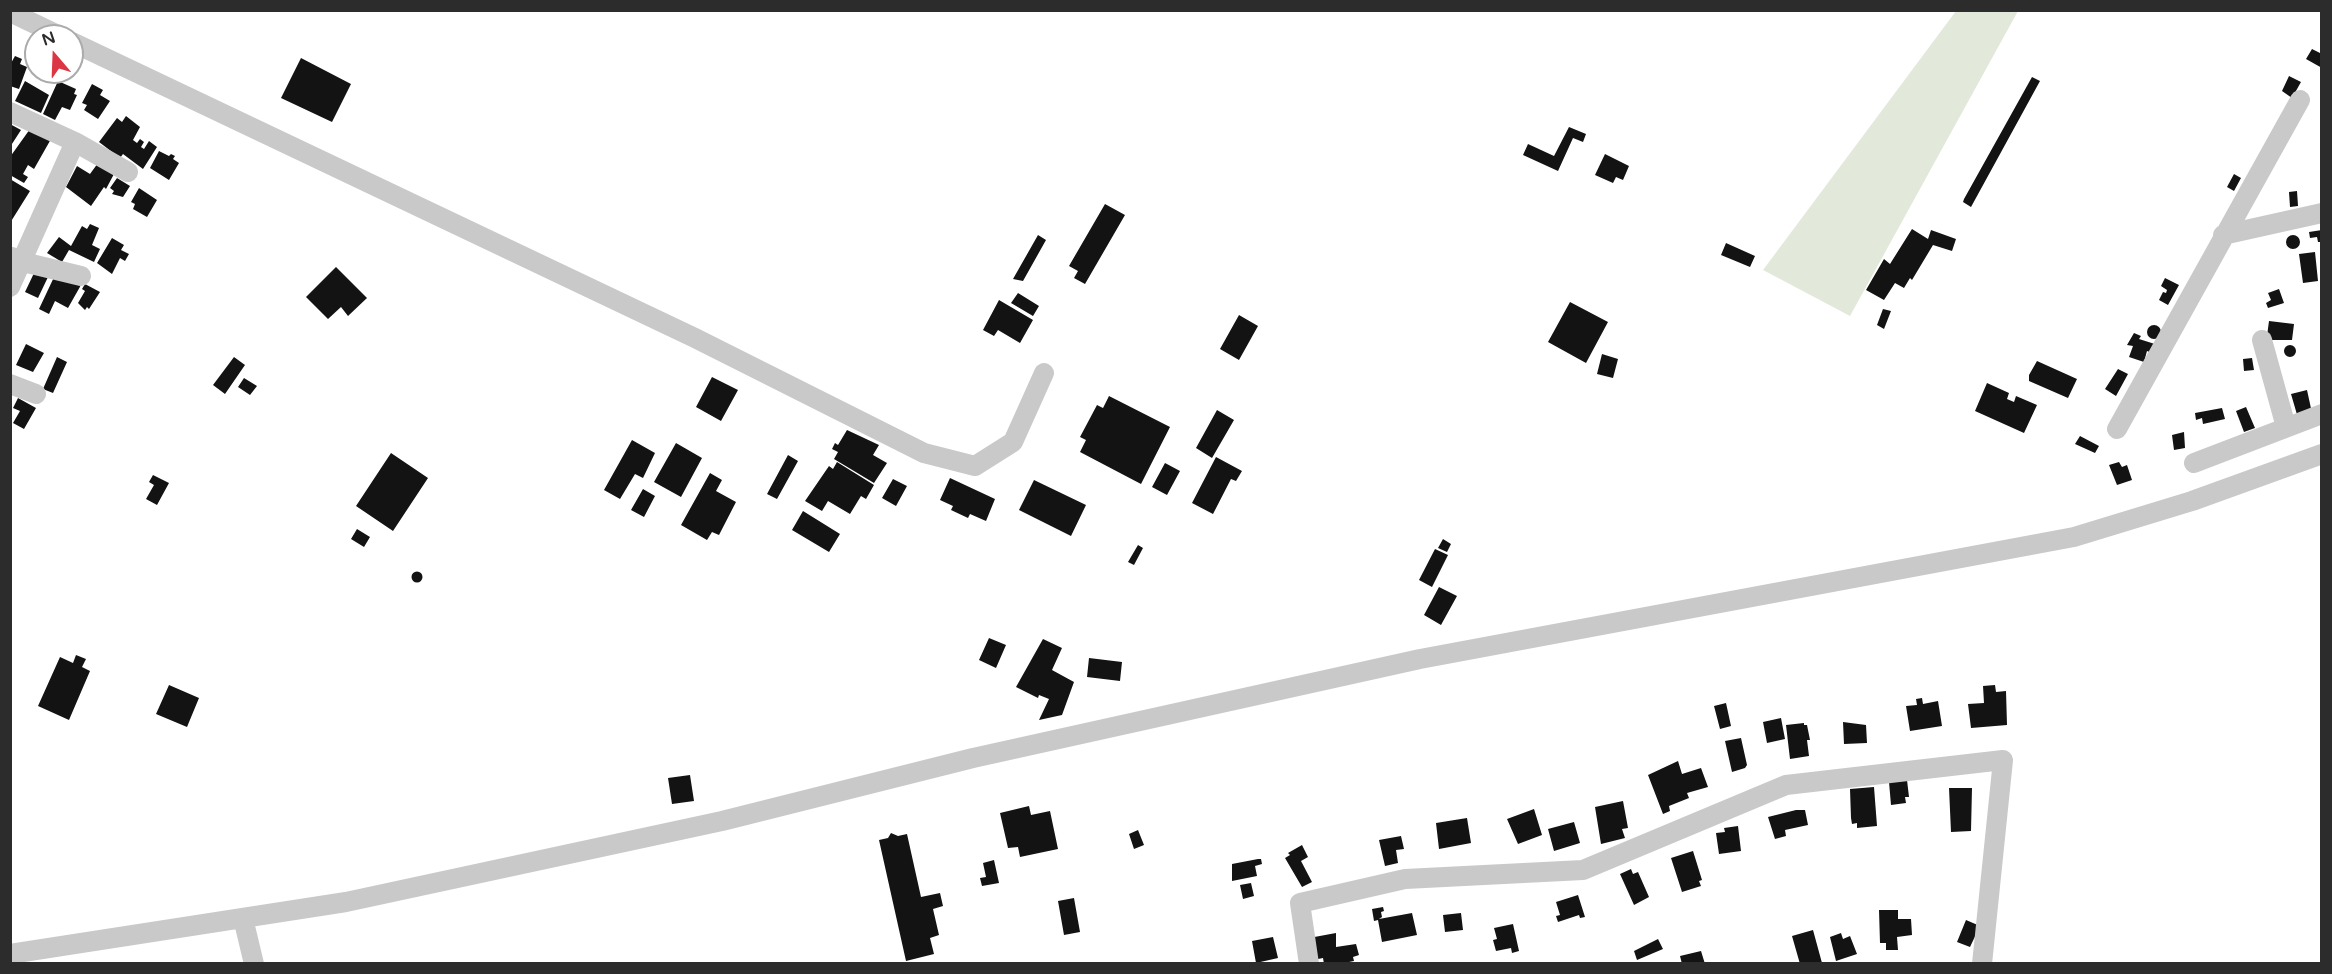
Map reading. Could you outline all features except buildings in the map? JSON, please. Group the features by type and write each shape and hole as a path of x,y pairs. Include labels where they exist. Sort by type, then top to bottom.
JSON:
{"street":[{"path":"10,12 35,24"},
{"path":"84,48 684,333 924,453 975,466 1013,442 1044,373"},
{"path":"2117,429 2300,100"},
{"path":"10,112 75,142 129,172"},
{"path":"10,287 17,259 75,142"},
{"path":"2223,236 2322,213"},
{"path":"17,259 81,276"},
{"path":"2262,340 2286,428"},
{"path":"10,384 36,394"},
{"path":"2194,463 2322,414"},
{"path":"10,954 346,902 722,821 973,758 1420,659 2074,537 2192,501 2322,454"},
{"path":"1309,963 1300,903 1405,879 1583,870 1786,785 2003,760 1982,963"},
{"path":"243,918 254,963"}],"green space":[{"path":"1956,11 2018,11 1850,316 1763,270"}]}
